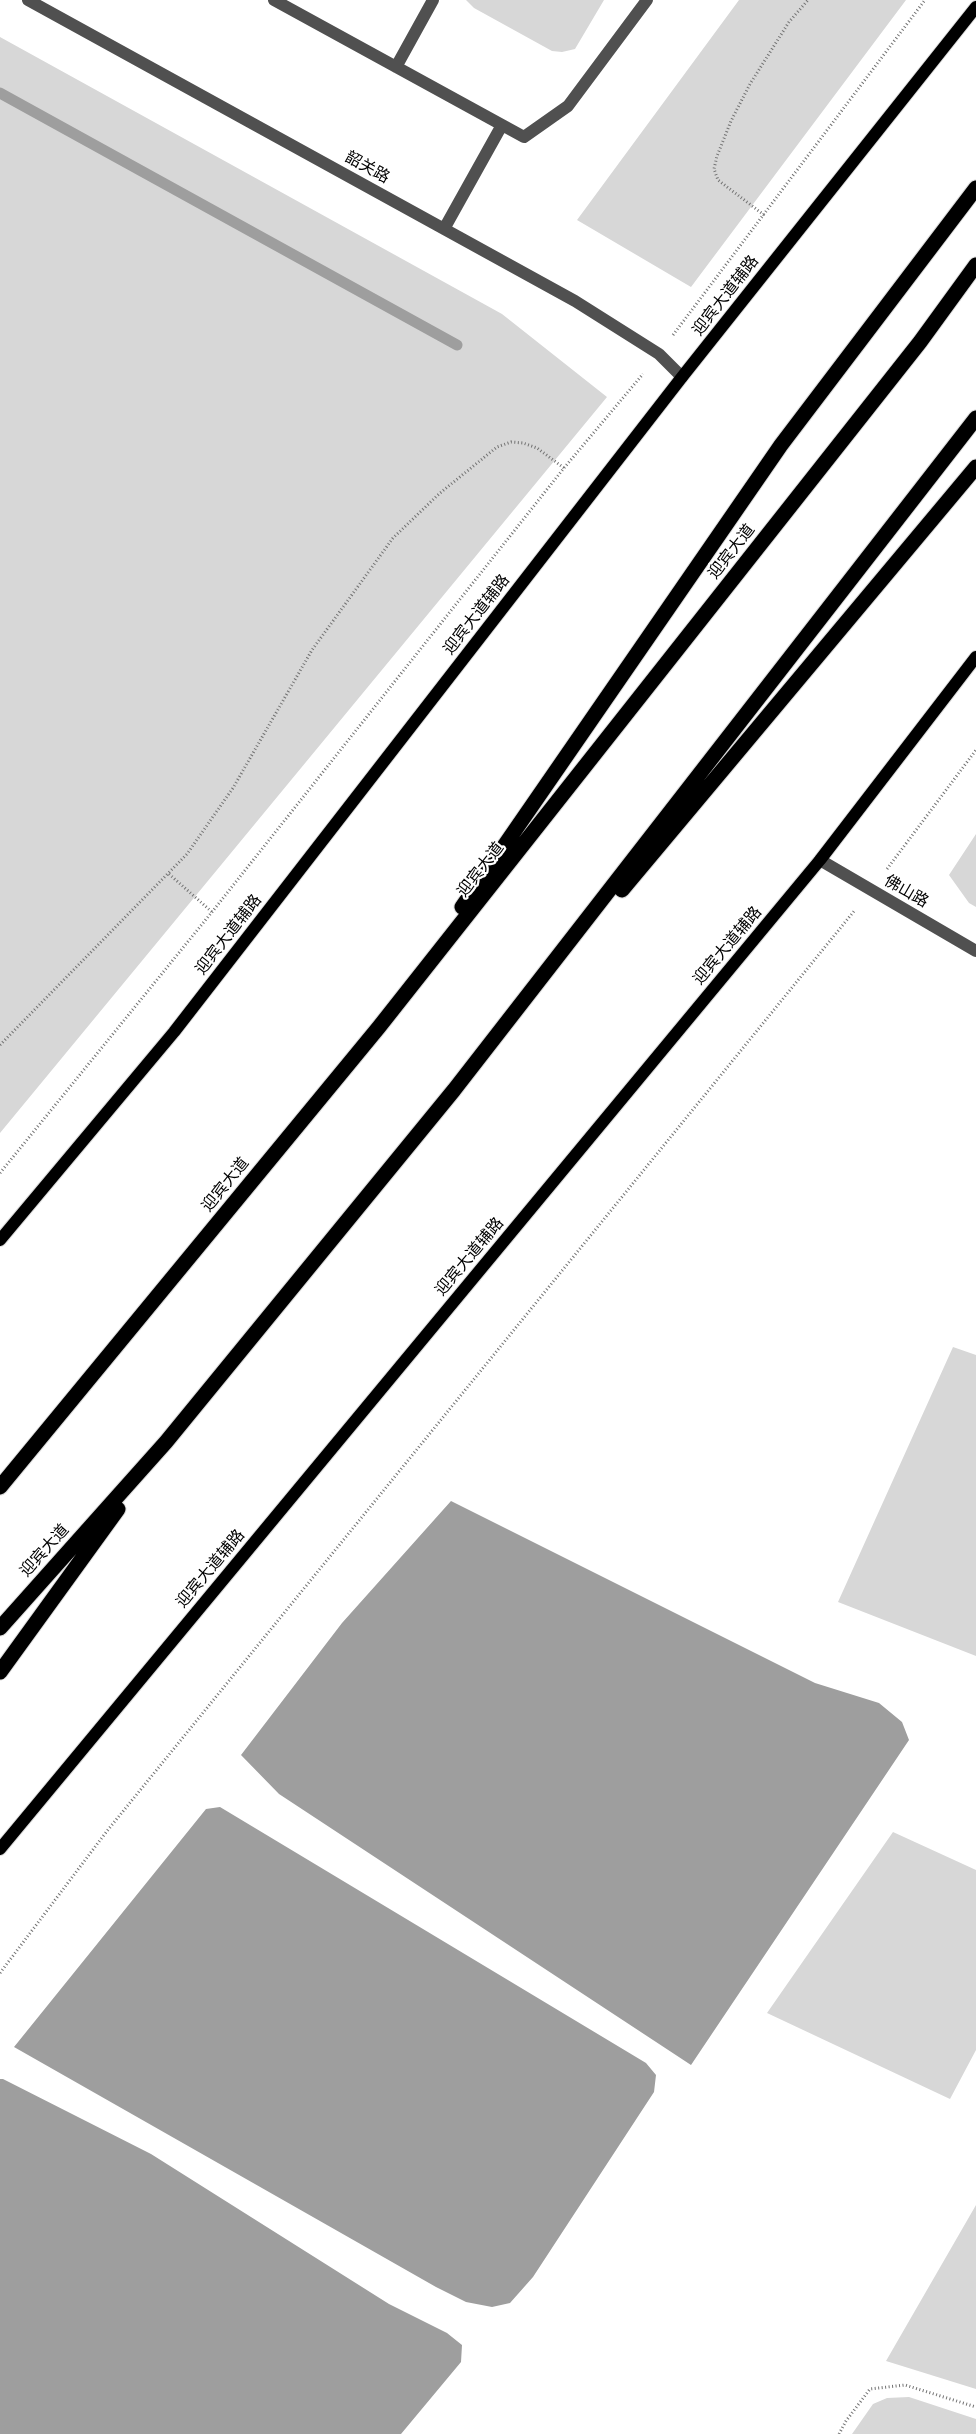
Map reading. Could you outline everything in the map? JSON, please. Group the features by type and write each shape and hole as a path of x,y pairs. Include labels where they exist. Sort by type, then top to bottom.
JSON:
{"highway":[{"path":"379,1027 782,445 976,188"},
{"name":"迎宾大道","path":"0,1487 379,1027 920,342 976,265"},
{"name":"迎宾大道","path":"0,1628 166,1442 454,1090 976,418"},
{"path":"454,1090 976,468"},
{"path":"0,1672 166,1442"}],"main road":[{"name":"迎宾大道辅路","path":"0,1240 174,1032 682,377 976,7"},
{"name":"迎宾大道辅路","path":"0,1850 820,860 976,657"}],"street":[{"name":"韶关路","path":"28,0 575,301 659,354 682,377"},
{"path":"274,0 524,138 568,106 647,0"},
{"path":"396,68 433,0"},
{"path":"444,229 502,126"},
{"name":"佛山路","path":"820,860 976,951"}],"path":[{"path":"764,215 718,180 714,169 717,156 731,121 750,84 789,22 808,0"},
{"path":"0,1173 212,912 564,468 659,354 925,0"},
{"path":"0,1045 187,854 233,788 312,650 393,538 440,493 498,447 511,442 523,443 537,448 564,468"},
{"path":"0,1972 107,1831 871,890 976,750"},
{"path":"169,874 212,912"},
{"path":"839,2434 846,2421 870,2389 905,2385 976,2408"}],"shaded area":[{"path":"466,0 604,0 575,49 562,52 552,51 474,8"},
{"path":"739,0 906,0 691,287 577,220"},
{"path":"0,37 502,314 607,397 0,1133"},
{"path":"976,834 976,907 969,903 949,875"},
{"path":"953,1347 976,1355 976,1656 838,1602"},
{"path":"451,1501 815,1683 879,1703 902,1722 909,1740 691,2065 279,1794 241,1755 342,1623"},
{"path":"220,1807 646,2063 656,2075 654,2092 533,2277 510,2303 492,2307 466,2302 436,2287 14,2047 206,1809"},
{"path":"893,1832 976,1870 976,2050 950,2099 767,2013"},
{"path":"0,2079 151,2154 389,2304 447,2333 462,2345 461,2362 401,2434 0,2434"},
{"path":"976,2205 976,2389 886,2361"},
{"path":"909,2397 976,2419 976,2434 852,2434 873,2404 887,2398"}],"waterway":[{"path":"0,93 457,345"}]}
